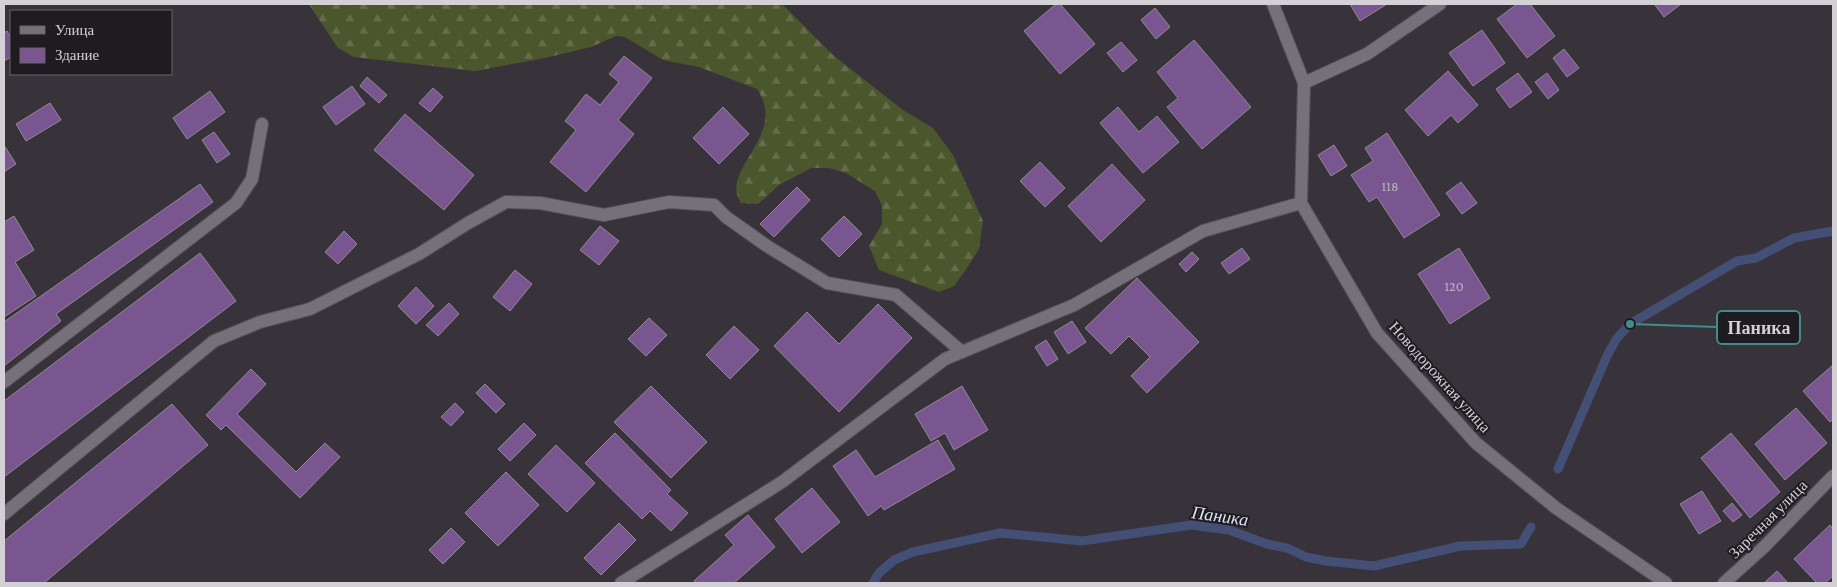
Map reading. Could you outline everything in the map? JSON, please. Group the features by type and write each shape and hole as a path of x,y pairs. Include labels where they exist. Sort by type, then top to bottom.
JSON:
{"street":[{"path":"621,583 782,482 945,359 1074,305 1203,231 1301,203 1304,83 1273,4"},
{"path":"1304,83 1367,54 1440,4"},
{"path":"4,382 236,203 252,179 262,124"},
{"path":"4,514 214,341 260,322 310,309 419,254 506,202 540,203 604,215 668,202 714,205 726,217 767,246 827,283 896,295 962,352"},
{"name":"Новодорожная улица","path":"1301,203 1377,334 1476,442 1556,508 1666,583"},
{"name":"Заречная улица","path":"1724,583 1764,546 1833,476"}],"green space":[{"path":"311,4 782,4 834,56 903,110 933,128 953,155 983,221 979,249 954,286 939,292 879,270 869,246 882,224 882,206 875,191 846,173 829,168 811,168 779,185 758,204 741,203 736,191 738,178 760,137 765,122 765,106 757,89 699,67 663,60 625,37 616,36 591,47 475,71 354,57 338,48 310,6"}],"building":[{"path":"1056,4 1060,4 1095,44 1060,74 1024,31"},
{"path":"1350,4 1387,4 1360,21"},
{"path":"1517,4 1530,4 1555,36 1527,58 1497,19"},
{"path":"1681,4 1664,17 1655,5"},
{"path":"1155,8 1170,27 1156,39 1141,20"},
{"path":"1482,30 1505,63 1473,86 1449,53"},
{"path":"7,31 10,36 10,58 4,61 4,33"},
{"path":"1194,40 1251,107 1202,149 1167,107 1178,98 1157,72"},
{"path":"1121,42 1137,60 1123,72 1107,53"},
{"path":"1564,49 1579,68 1567,77 1553,58"},
{"path":"624,56 652,78 618,120 634,134 586,192 550,162 576,130 565,121 586,94 600,105 619,82 609,74"},
{"path":"1448,71 1478,105 1458,123 1451,115 1428,136 1405,110"},
{"path":"1518,73 1532,92 1510,108 1496,89"},
{"path":"1547,73 1559,90 1548,99 1535,82"},
{"path":"367,77 387,95 379,103 360,86"},
{"path":"352,86 365,104 336,125 323,107"},
{"path":"433,88 443,97 430,112 419,103"},
{"path":"210,91 225,112 187,139 173,118"},
{"path":"50,103 61,120 26,141 16,124"},
{"path":"723,107 749,134 719,164 693,138"},
{"path":"1118,107 1139,132 1157,116 1179,142 1143,173 1100,123"},
{"path":"405,114 474,175 444,210 374,150"},
{"path":"214,132 230,154 217,163 202,140"},
{"path":"1387,133 1440,215 1404,238 1377,197 1369,202 1351,175 1373,161 1365,148"},
{"path":"4,145 16,164 4,172"},
{"path":"1334,145 1347,166 1331,176 1318,155"},
{"path":"1040,162 1065,188 1045,207 1020,181"},
{"path":"1112,164 1145,200 1101,242 1068,206"},
{"path":"1461,182 1477,203 1462,214 1446,193"},
{"path":"200,184 213,202 56,314 61,321 4,366 4,322"},
{"path":"797,187 810,200 774,237 760,224"},
{"path":"14,216 34,250 15,262 36,296 4,317 4,222"},
{"path":"844,216 862,234 839,257 821,239"},
{"path":"600,226 619,241 599,265 580,250"},
{"path":"344,231 357,244 338,264 325,252"},
{"path":"1242,248 1250,259 1229,274 1221,263"},
{"path":"1459,248 1490,298 1450,324 1418,274"},
{"path":"1192,252 1199,259 1186,272 1179,264"},
{"path":"200,253 236,301 4,477 4,401"},
{"path":"515,270 532,284 510,311 493,297"},
{"path":"1137,278 1199,342 1147,393 1131,376 1150,357 1129,336 1111,354 1085,328"},
{"path":"416,287 434,306 416,324 398,306"},
{"path":"449,303 459,314 438,336 426,325"},
{"path":"878,304 912,338 839,412 774,346 807,312 839,344"},
{"path":"649,318 667,335 646,356 628,339"},
{"path":"1072,321 1086,342 1068,354 1054,332"},
{"path":"734,326 759,350 730,379 706,355"},
{"path":"1046,340 1058,359 1047,366 1035,347"},
{"path":"1833,365 1833,419 1830,422 1803,391"},
{"path":"251,369 266,384 237,414 296,472 325,443 340,457 300,498 226,425 221,430 206,415"},
{"path":"485,384 505,404 496,413 476,393"},
{"path":"651,386 707,442 671,478 614,422"},
{"path":"962,386 988,430 954,450 945,433 931,441 915,414"},
{"path":"455,403 464,412 451,426 441,417"},
{"path":"172,404 208,445 44,583 4,583 4,541"},
{"path":"1796,408 1827,443 1785,480 1755,444"},
{"path":"524,423 536,435 510,461 498,449"},
{"path":"615,433 671,490 667,494 688,513 671,531 650,511 642,519 585,463"},
{"path":"1731,433 1780,492 1750,518 1701,458"},
{"path":"938,440 955,469 884,510 881,506 868,516 833,466 856,450 875,477"},
{"path":"556,445 595,483 567,512 528,474"},
{"path":"506,472 539,505 498,546 465,513"},
{"path":"812,488 840,522 802,553 775,519"},
{"path":"1702,491 1721,521 1699,534 1680,504"},
{"path":"1732,503 1742,515 1733,522 1723,511"},
{"path":"748,515 775,547 734,583 696,583 694,581 734,545 725,535"},
{"path":"619,523 636,540 601,575 584,558"},
{"path":"1830,525 1833,529 1833,576 1825,583 1817,583 1794,559"},
{"path":"451,528 465,542 443,564 429,550"},
{"path":"1777,571 1788,583 1764,583"}],"waterway":[{"name":"Паника","path":"1558,469 1607,356 1617,338 1630,324 1737,261 1756,258 1794,238 1833,231"},
{"name":"Паника","path":"873,583 879,573 894,560 913,552 1000,533 1082,541 1191,525 1229,530 1267,544 1287,548 1306,557 1374,566 1460,546 1521,544 1531,527"}],"place":[{"name":"Паника","path":"1630,324"}]}
